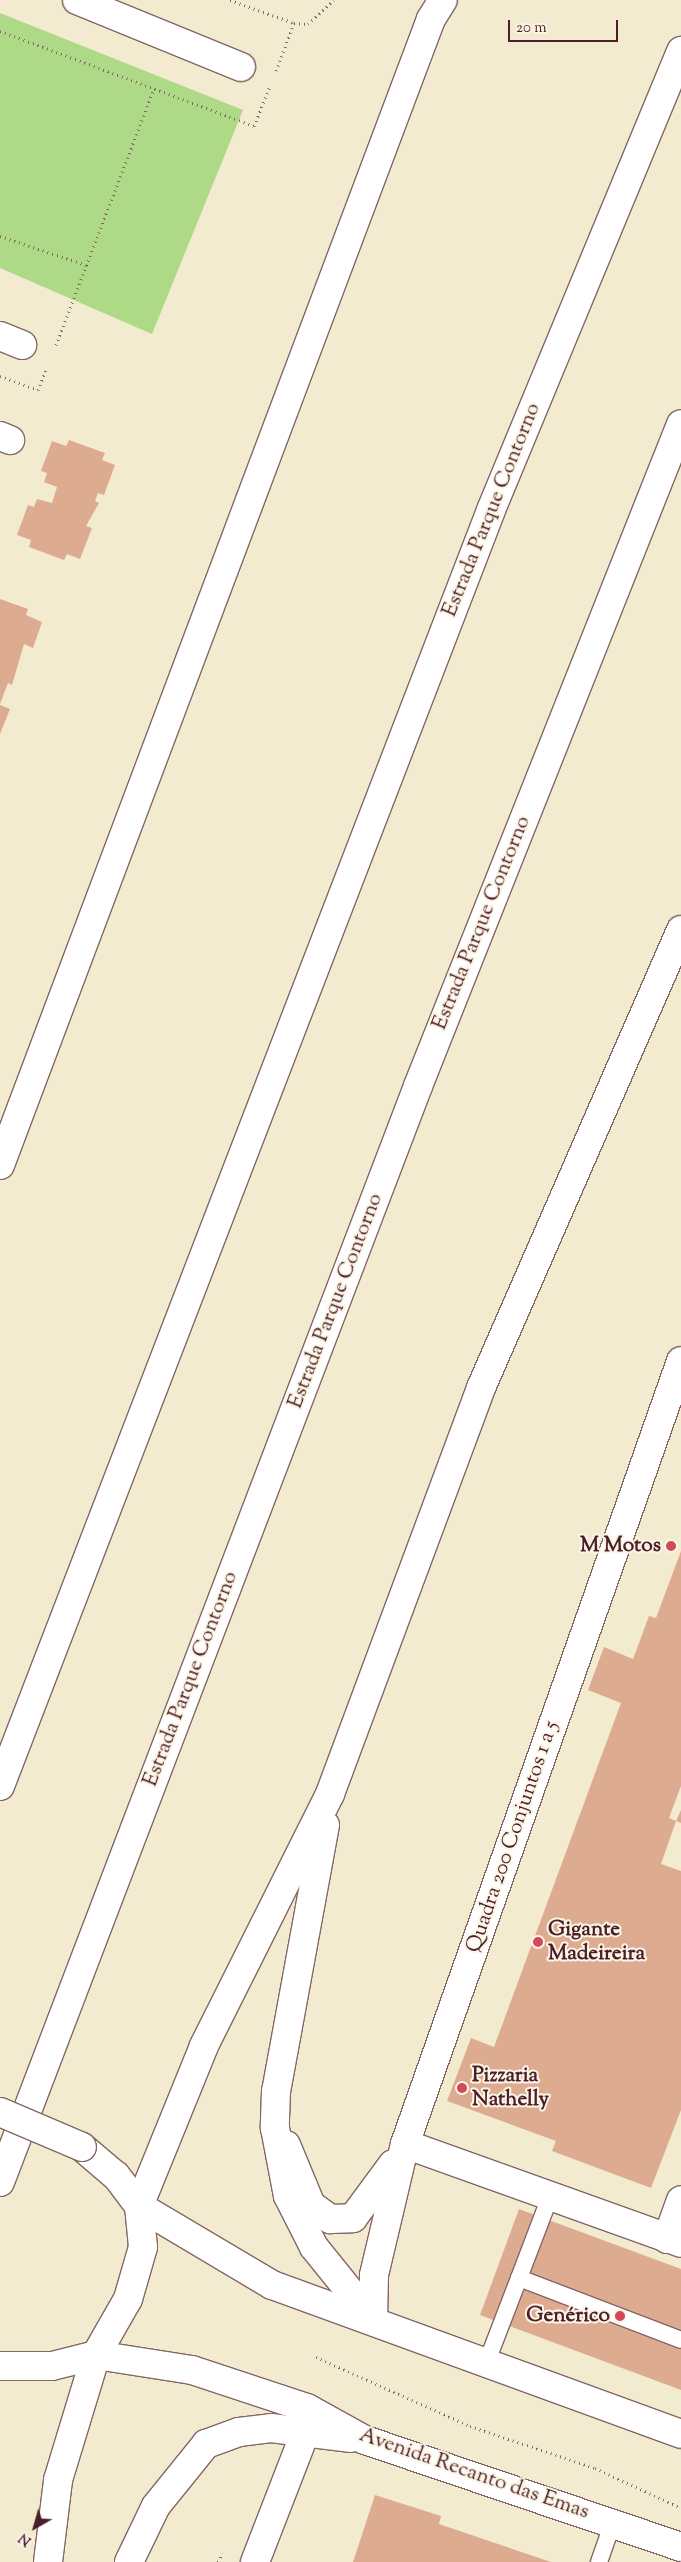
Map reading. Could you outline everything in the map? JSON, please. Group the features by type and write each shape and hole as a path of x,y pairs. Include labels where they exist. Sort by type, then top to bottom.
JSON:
{"main road":[{"path":"76,0 241,67"},
{"path":"0,1165 437,6"},
{"name":"Estrada Parque Contorno","path":"0,1786 491,510 681,51"},
{"name":"Estrada Parque Contorno","path":"0,2182 418,1086 681,424"},
{"path":"48,2562 58,2480 96,2355 128,2299 143,2247 139,2206 204,2046 330,1794 481,1388 681,930"},
{"name":"Quadra 200 Conjuntos 1 a 5","path":"373,2320 374,2275 405,2144 681,1362"},
{"path":"330,1794 276,2090 275,2128 288,2196 314,2247 373,2320"},
{"path":"0,2112 82,2147 116,2176 139,2206 272,2285 373,2320 486,2364 681,2434"},
{"path":"275,2128 311,2205 330,2219 343,2221 365,2207 405,2144 674,2241 681,2200"},
{"path":"0,2366 52,2366 96,2355"},
{"name":"Avenida Recanto das Emas","path":"96,2355 192,2370 307,2408 365,2440 613,2522 681,2547"},
{"path":"129,2562 156,2506 206,2444 239,2432 271,2428 365,2440"},
{"path":"255,2562 305,2433"}],"lane":[{"path":"486,2364 550,2197"},
{"path":"519,2278 681,2340"},
{"path":"599,2562 613,2522"}],"path":[{"path":"294,23 308,24 334,0"},
{"path":"52,354 154,88"},
{"path":"0,236 86,265"},
{"path":"0,376 38,390 48,363"},
{"path":"316,2357 470,2426 595,2468 681,2508"}],"green space":[{"path":"0,13 243,110 152,334 0,268"}],"building":[{"path":"69,440 105,453 102,460 115,465 104,495 98,493 95,501 99,503 86,526 92,528 80,559 67,554 64,560 29,547 31,540 17,535 28,505 34,507 37,499 52,503 57,487 44,482 47,473 41,471 52,441 66,446"},
{"path":"0,599 28,609 26,615 42,622 33,648 24,644 12,685 8,683 0,704"},
{"path":"0,705 10,709 0,734"},
{"path":"681,1551 681,1786 669,1818 676,1821 661,1864 681,1871 681,2110 651,2188 552,2151 556,2141 447,2101 471,2038 494,2047 621,1703 588,1690 604,1647 633,1659 649,1616 656,1618"},
{"path":"681,1810 681,1823 676,1821"},
{"path":"519,2209 681,2269 681,2390 480,2315"},
{"path":"375,2495 441,2516 439,2524 551,2562 353,2562"}],"place":[{"name":"M Motos","path":"671,1546"},
{"name":"Gigante Madeireira","path":"538,1942"},
{"name":"Pizzaria Nathelly","path":"462,2088"},
{"name":"Genérico","path":"620,2316"}]}
